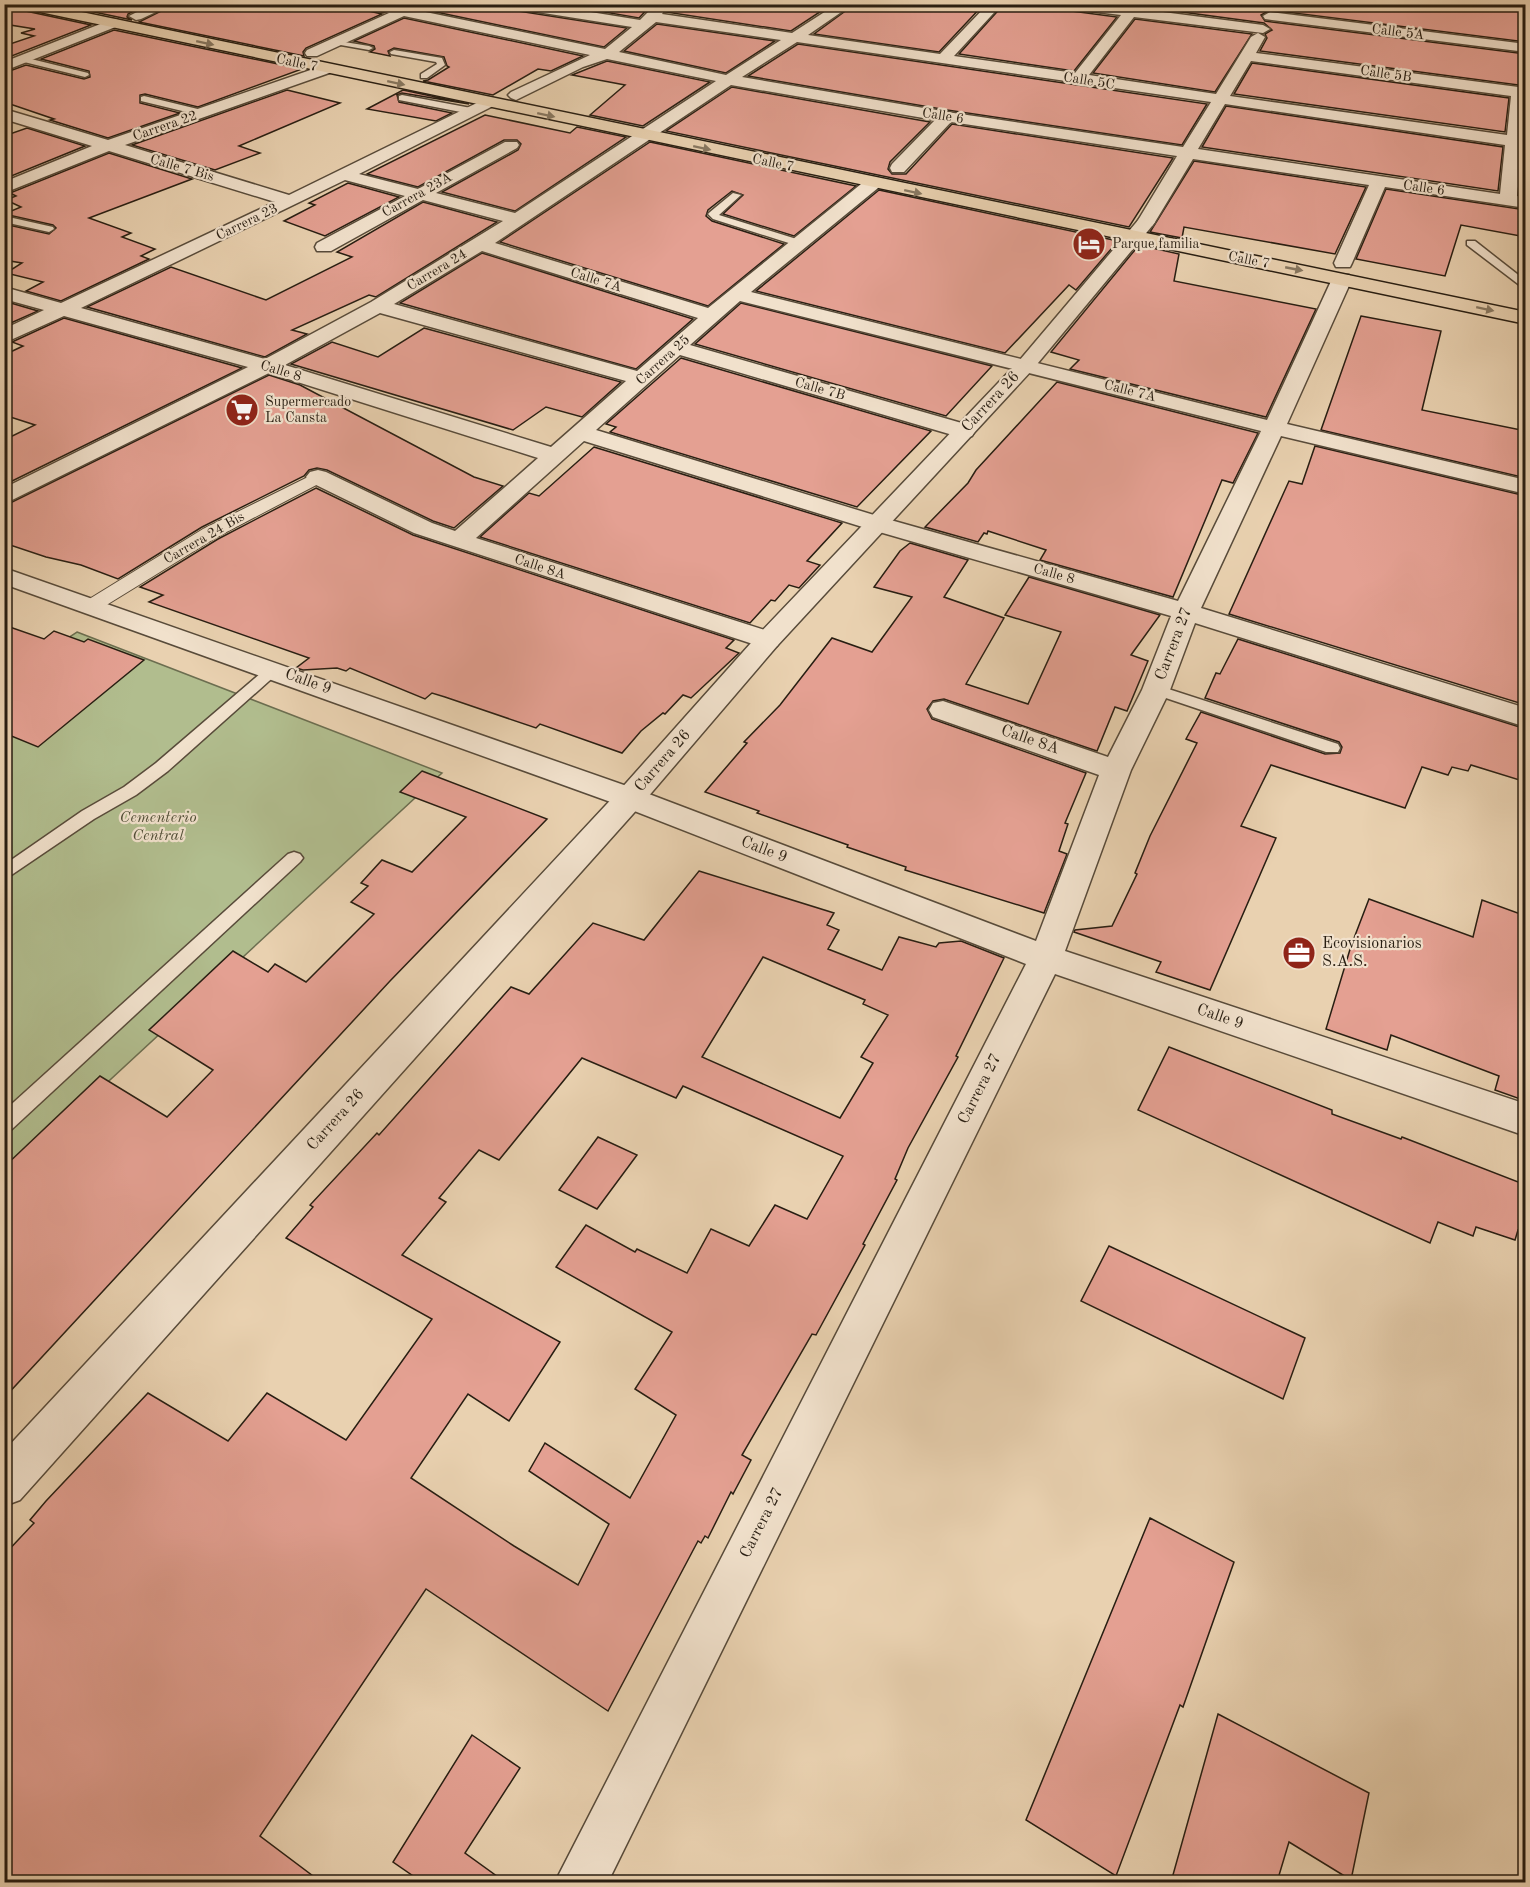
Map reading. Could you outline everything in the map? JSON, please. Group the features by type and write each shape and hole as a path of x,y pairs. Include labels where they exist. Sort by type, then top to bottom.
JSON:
{"main road":[{"name":"Calle 7","path":"21,4 489,102 643,126 872,184 1134,225 1343,271 1526,318"},
{"name":"Calle 7","path":"84,4 424,76 619,113"},
{"path":"664,121 688,125"},
{"path":"892,167 921,173"},
{"name":"Calle 7","path":"1343,271 1457,285"},
{"path":"1503,294 1526,298"}],"street":[{"path":"136,15 167,4"},
{"name":"Calle 6","path":"365,4 405,8 730,80 947,117 1526,203"},
{"name":"Calle 5C","path":"512,4 653,16 1520,142"},
{"path":"943,59 996,4"},
{"name":"Calle 5A","path":"1064,4 1130,13 1270,16 1526,48"},
{"path":"1511,4 1526,6"},
{"name":"Carrera 24","path":"4,497 267,366 378,306 518,219 643,126 664,121 797,38 845,5"},
{"path":"312,53 405,8"},
{"path":"1079,79 1130,13"},
{"path":"516,94 578,64 609,53 653,16"},
{"name":"Carrera 26","path":"4,1484 630,798 768,640 1026,365 1189,153 1270,16"},
{"path":"4,67 113,23"},
{"name":"Calle 5B","path":"1246,56 1522,92"},
{"name":"Carrera 22","path":"4,188 107,146 327,69"},
{"path":"1508,201 1520,142 1522,92"},
{"name":"Carrera 23","path":"4,337 291,201 489,102"},
{"name":"Calle 7 Bis","path":"4,114 291,201"},
{"path":"892,167 947,117"},
{"name":"Carrera 23A","path":"324,247 418,193 511,145"},
{"path":"344,174 518,219"},
{"name":"Carrera 27","path":"581,1882 1046,958 1116,770 1156,690 1186,612 1274,428 1343,271 1379,182"},
{"name":"Carrera 25","path":"459,541 736,294 872,184"},
{"name":"Calle 7A","path":"480,244 712,316"},
{"name":"Calle 8","path":"4,293 267,366 555,456"},
{"name":"Calle 7A","path":"736,294 1274,428 1526,487"},
{"path":"378,306 642,379"},
{"name":"Calle 7B","path":"677,348 964,431"},
{"name":"Calle 8","path":"582,433 878,524 1186,612 1526,718"},
{"name":"Calle 8A","path":"318,477 423,528 768,640"},
{"name":"Carrera 24 Bis","path":"93,605 210,533 318,477"},
{"name":"Calle 9","path":"4,574 630,798 1046,958 1526,1120"},
{"name":"Calle 8A","path":"943,710 1116,770"}],"lane":[{"path":"335,42 369,48"},
{"path":"394,52 439,60 441,65 424,76"},
{"path":"23,59 85,75"},
{"path":"402,98 471,111"},
{"path":"144,99 203,113"},
{"path":"736,195 713,214 716,218 799,243"},
{"path":"4,219 49,229"},
{"path":"1471,243 1526,288"},
{"path":"4,874 88,815 130,791 162,767 273,670"},
{"path":"1156,690 1332,748"},
{"path":"4,1124 294,858"}],"green space":[{"name":"Cementerio Central","path":"77,632 442,773 5,1177 5,679"}],"building":[{"path":"56,4 147,4 128,14 127,17 132,20"},
{"path":"175,4 357,4 360,9 382,14 306,48 303,52 304,56 139,22"},
{"path":"410,4 504,4 512,10 627,28 604,47 412,7"},
{"path":"558,4 652,4 639,18"},
{"path":"671,4 832,4 791,31 666,12"},
{"path":"855,4 984,4 939,52 814,34"},
{"path":"1004,4 1056,4 1064,10 1117,17 1074,71 959,54"},
{"path":"1122,4 1431,4 1469,7 1469,5 1526,12 1526,42 1270,10 1261,15 1265,21 1526,54 1526,86 1260,51 1267,38 1265,34 1272,30 1264,23"},
{"path":"14,6 21,10 91,25 4,59 4,46 34,36 21,33 35,29 4,24 4,11"},
{"path":"404,18 583,56 551,71 538,69 493,95 423,81 449,67 444,57 394,48 388,51 390,56 370,52 375,49 374,46 354,41"},
{"path":"1135,19 1252,34 1215,92 1093,73"},
{"path":"657,24 775,41 726,73 624,51"},
{"path":"114,30 302,69 198,107 145,94 140,95 140,103 180,113 108,138 50,120 54,119 4,102 4,73 26,65 84,79 90,77 89,71 41,59"},
{"path":"798,44 1207,104 1182,145 947,110 748,76"},
{"path":"607,61 710,82 643,126 590,115 625,85 572,75"},
{"path":"1252,63 1509,98 1505,132 1234,94"},
{"path":"732,87 930,122 890,162 888,169 892,174 906,174 952,124 1173,158 1129,227 666,131"},
{"path":"287,90 340,103 239,146 260,153 215,170 132,145"},
{"path":"403,90 469,104 402,93 397,95 399,102 452,113 436,121 367,109"},
{"path":"1226,106 1503,147 1498,191 1202,147"},
{"path":"485,115 570,133 577,127 626,137 515,211 442,192 518,150 521,144 517,140 504,140 418,187 367,174"},
{"path":"27,128 85,146 4,179 4,136"},
{"path":"650,142 856,186 794,236 723,214 743,195 732,191 708,210 706,216 712,221 784,244 708,306 500,242"},
{"path":"109,153 192,179 89,218 131,233 122,237 155,249 141,256 149,259 61,301 26,291 43,282 6,273 22,263 4,260 4,224 49,234 56,228 53,225 4,214 21,207 6,200 16,196 10,193"},
{"path":"1194,161 1366,187 1335,254 1184,227 1182,238 1150,232"},
{"path":"348,183 399,197 325,236 284,221 315,205 309,203"},
{"path":"1386,189 1526,210 1526,237 1461,225 1445,276 1356,259"},
{"path":"879,190 1118,241 1076,290 1069,285 1005,353 756,291"},
{"path":"423,202 497,222 376,297 369,295 292,330 307,334 265,357 87,307 171,267 266,300 352,257 337,252"},
{"path":"1139,245 1179,254 1174,281 1316,309 1266,417 1070,369 1079,360 1051,352"},
{"path":"482,253 693,319 636,369 400,303"},
{"path":"4,301 38,311 4,326"},
{"path":"741,303 992,366 946,416 695,344"},
{"path":"1361,316 1441,331 1422,410 1526,431 1526,478 1321,430"},
{"path":"64,318 242,368 4,485 4,440 35,425 4,415 4,355 23,346 12,342"},
{"path":"424,328 621,382 582,417 546,407 513,430 291,364 332,342 378,357"},
{"path":"681,358 931,431 857,507 610,432 616,427 606,424"},
{"path":"269,375 300,385 474,477 503,486 454,528 433,521 327,470 317,468 309,470 304,476 202,527 118,579 81,565 46,557 4,543 4,506"},
{"path":"1057,382 1258,433 1233,483 1222,480 1173,597 1040,560 1046,550 988,531 978,542 925,527 968,483 976,470"},
{"path":"1315,446 1526,496 1526,705 1229,614 1289,481 1302,484"},
{"path":"594,447 842,523 807,561 820,565 799,588 789,585 775,601 771,600 750,623 480,537 529,493 539,496"},
{"path":"316,488 413,535 734,640 726,648 739,653 691,698 683,695 665,714 663,713 641,731 622,753 540,724 536,728 432,693 425,699 350,668 346,671 337,668 303,670 296,668 309,658 149,602 163,595 140,587 218,539"},
{"path":"910,543 968,560 944,597 1004,618 966,684 1028,704 1061,632 1005,615 1029,577 1160,615 1131,655 1148,661 1127,711 1115,707 1097,751 944,699 933,701 927,709 932,719 1086,773 1065,823 1068,824 1059,851 1067,854 1044,913 905,870 906,867 847,847 848,845 705,792 747,743 744,742 780,705 832,638 872,652 912,597 874,587 900,551"},
{"path":"4,625 44,639 54,631 84,642 88,639 144,660 38,747 4,733"},
{"path":"1238,639 1526,729 1526,782 1471,765 1468,771 1452,767 1448,775 1422,767 1405,808 1271,765 1241,826 1276,838 1210,990 1156,972 1161,962 1074,932 1075,930 1112,926 1137,874 1135,873 1150,836 1197,743 1186,739 1201,712 1325,754 1340,753 1342,747 1339,742 1205,698 1216,673 1220,674"},
{"path":"422,771 547,819 390,981 4,1398 4,1167 100,1076 167,1117 213,1070 149,1030 233,951 268,972 275,964 306,982 374,914 351,902 368,886 361,883 382,860 412,872 466,817 400,792"},
{"path":"699,871 834,913 827,925 839,930 828,949 882,970 899,937 936,947 939,943 961,941 1004,958 956,1056 958,1057 908,1148 895,1179 897,1180 863,1244 865,1245 816,1335 812,1334 742,1455 751,1460 733,1494 731,1492 708,1538 705,1536 701,1543 698,1541 608,1711 426,1589 260,1836 321,1882 4,1882 4,1555 34,1523 30,1520 46,1501 148,1393 228,1441 267,1393 346,1440 432,1319 286,1238 313,1207 310,1205 377,1133 379,1135 511,987 529,994 593,923 644,940","holes":["763,957 865,1000 863,1004 888,1015 861,1057 873,1063 840,1118 702,1057","582,1058 676,1098 683,1086 843,1156 807,1219 775,1205 749,1246 711,1229 687,1273 637,1249 635,1252 586,1225 556,1267 672,1332 635,1389 676,1415 630,1498 545,1443 529,1471 609,1524 578,1585 411,1478 468,1394 509,1421 560,1342 402,1255 446,1202 439,1198 479,1150 499,1160"]},
{"path":"1369,899 1473,937 1482,900 1526,916 1526,1101 1495,1090 1499,1076 1391,1035 1387,1050 1326,1029 1351,946"},
{"path":"1169,1047 1332,1110 1332,1114 1401,1139 1402,1137 1526,1185 1526,1233 1518,1230 1515,1240 1476,1227 1473,1236 1438,1222 1430,1243 1138,1110"},
{"path":"598,1137 637,1155 597,1209 559,1190"},
{"path":"1109,1246 1305,1338 1283,1399 1081,1301"},
{"path":"1150,1518 1234,1562 1183,1707 1180,1705 1116,1876 1026,1820"},
{"path":"1218,1714 1369,1793 1351,1880 1289,1842 1277,1882 1171,1882"},
{"path":"472,1735 520,1768 465,1853 505,1882 422,1882 393,1862"}],"place":[{"name":"Parque familia","path":"1089,244"},
{"name":"Supermercado La Cansta","path":"242,410"},
{"name":"Ecovisionarios S.A.S.","path":"1299,953"}]}
